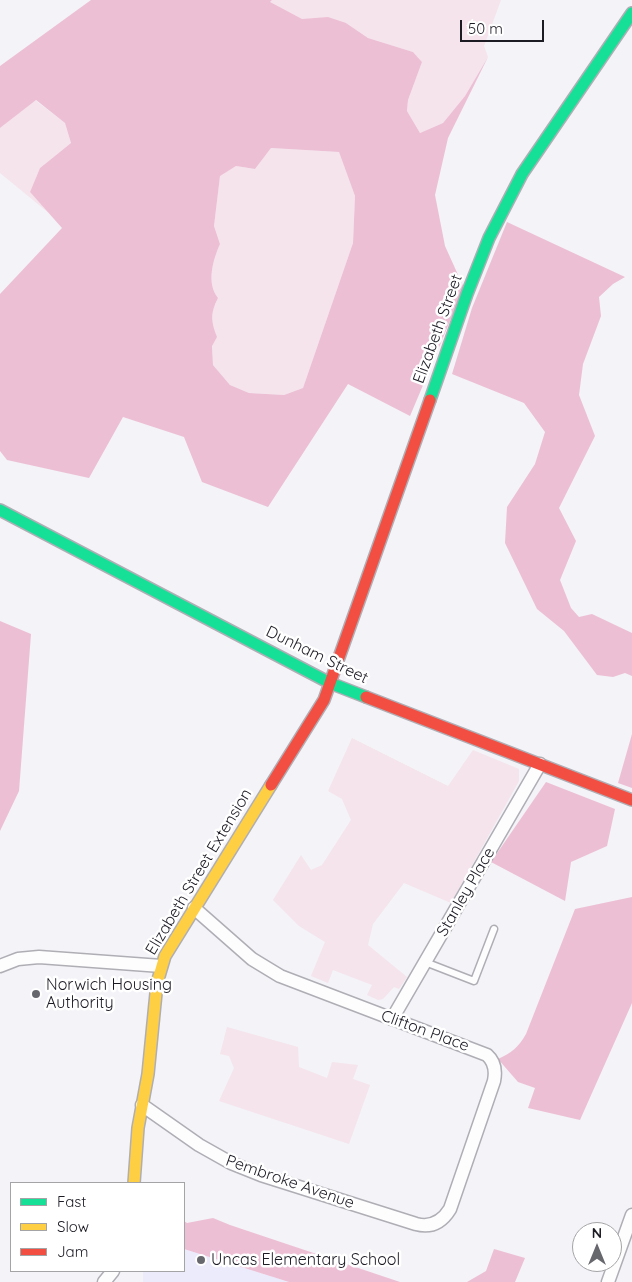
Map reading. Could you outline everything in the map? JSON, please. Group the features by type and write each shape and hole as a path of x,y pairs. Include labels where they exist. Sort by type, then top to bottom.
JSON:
{"street":[{"name":"Elizabeth Street","path":"330,683 467,294 489,238 532,158 632,13"},
{"name":"Dunham Street","path":"0,510 330,683 632,800"},
{"name":"Elizabeth Street Extension","path":"134,1182 136,1144 148,1074 157,983 161,966 171,944 319,707 330,683"},
{"name":"Stanley Place","path":"392,1019 540,764"},
{"name":"Clifton Place","path":"194,908 246,955 264,968 298,984 481,1052 490,1058 495,1069 494,1081 450,1209 436,1224 421,1226"},
{"path":"0,966 18,959 39,957 161,966"},
{"name":"Pembroke Avenue","path":"142,1105 199,1145 231,1163 261,1175 421,1226"},
{"path":"608,1282 632,1216"},
{"path":"104,1282 112,1272"}],"lane":[{"path":"425,962 474,981 494,929"}],"shaded area":[{"path":"91,0 272,0 270,2 302,19 328,17 346,23 368,38 413,52 422,62 408,100 407,111 420,133 443,123 465,96 488,57 448,138 435,195 445,246 464,288 410,416 348,384 268,507 202,482 184,437 123,417 89,478 7,460 0,451 0,294 62,228 30,192 40,168 71,143 65,123 36,100 0,128 0,66","holes":["271,148 339,152 355,196 353,243 303,388 284,395 249,393 230,385 213,365 212,346 217,337 212,318 218,298 212,285 212,271 220,244 214,226 220,176 236,166 255,169"]},
{"path":"267,0 270,2 272,0 501,0 484,46 488,57 465,96 443,123 420,133 407,111 408,100 422,62 413,52 368,38 346,23 38,367"},
{"path":"35,100 65,123 71,143 40,168 30,192 50,214 0,173 0,128"},
{"path":"271,148 339,152 355,196 353,243 303,388 284,395 249,393 230,385 213,365 211,322 213,309 218,298 212,285 212,271 220,244 214,226 220,175 236,166 255,169"},
{"path":"507,222 625,277 613,284 599,297 601,316 583,364 579,395 595,436 559,508 576,541 560,580 571,608 579,617 592,614 632,633 632,676 625,673 613,677 597,675 564,631 537,609 505,543 507,507 535,464 545,432 524,403 452,374 472,308"},
{"path":"0,621 31,634 19,791 0,831"},
{"path":"632,734 632,788 618,783"},
{"path":"352,738 448,786 473,750 519,769 519,781 451,903 404,883 373,924 368,945 407,977 399,989 394,987 383,999 378,1000 367,995 372,985 333,970 328,983 311,976 325,942 299,926 273,900 301,855 311,870 322,865 351,820 342,799 328,791"},
{"path":"546,782 615,809 607,846 571,862 565,901 491,862"},
{"path":"632,897 632,1003 580,1120 528,1108 535,1088 518,1082 498,1059 514,1049 526,1034 575,909"},
{"path":"227,1027 298,1047 299,1067 327,1078 332,1062 358,1065 353,1079 370,1085 349,1144 219,1101 234,1068 229,1056 220,1054"},
{"path":"213,1218 400,1282 289,1282 185,1249 185,1222 187,1223"},
{"name":"Uncas Elementary School","path":"185,1249 289,1282 143,1282 143,1272 185,1272"},
{"path":"494,1249 525,1258 515,1282 467,1282 486,1271"}],"traffic: fast":[{"path":"430,400 467,294 489,238 522,174 632,13"},
{"path":"0,510 330,683 366,697"}],"traffic: slow":[{"path":"134,1182 138,1128 148,1074 157,983 165,956 271,785"}],"traffic: jam":[{"path":"271,785 324,700 430,400"},
{"path":"366,697 632,800"}],"place":[{"name":"Norwich Housing Authority","path":"36,994"},
{"name":"Uncas Elementary School","path":"201,1260"}]}
